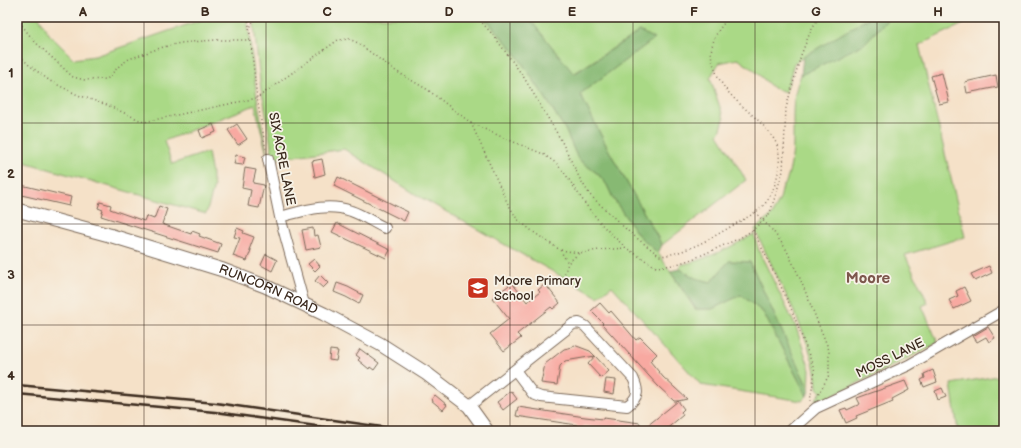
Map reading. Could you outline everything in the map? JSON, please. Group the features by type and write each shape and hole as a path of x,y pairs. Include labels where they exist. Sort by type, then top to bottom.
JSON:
{"street":[{"name":"SIX ACRE LANE","path":"268,159 280,217 304,304"},
{"path":"280,217 320,207 335,208 351,211 385,228"},
{"name":"RUNCORN ROAD","path":"17,210 109,235 223,270 265,286 304,304 380,344 427,374 469,406 487,431"},
{"name":"MOSS LANE","path":"790,431 813,411 909,365 1004,310"},
{"path":"469,406 573,324 579,323 585,326 633,378 637,386 637,395 627,406 541,397 533,394 515,370"}],"path":[{"name":"SIX ACRE LANE","path":"248,17 257,98 268,159"},
{"path":"249,31 255,17"},
{"path":"477,17 494,36 523,76 562,140 580,180 590,195 630,232 660,256 673,255 710,239 755,212 762,207 768,199 775,183 779,168 779,155 776,141 761,122 726,92 718,78 710,55 715,36 729,17"},
{"path":"17,53 50,81 78,95 107,105 144,122 257,98 338,40 349,39 358,43 394,70 428,90 471,123 543,154 556,164 604,227 626,248 656,267 674,265 740,238 753,230 770,213 783,171 786,108 788,100 801,55 811,30 819,17"},
{"path":"17,20 34,41 73,77 85,80 107,79 120,65 130,59 160,48 180,43 215,40 250,40"},
{"path":"471,123 507,202 517,219 560,250 568,263"},
{"path":"755,212 786,249 799,276 829,350 830,375 814,402 813,411"},
{"path":"753,230 789,303 815,370 810,402 813,411"},
{"path":"560,250 579,253 626,248"},
{"path":"562,281 568,263 579,253"}],"green space":[{"path":"17,17 39,17 49,34 74,59 95,56 210,17 247,17 257,98 268,159 255,105 164,141 172,164 208,152 214,187 206,214 17,160"},
{"path":"253,17 484,17 514,51 543,94 565,129 578,159 598,174 607,185 613,198 638,235 658,253 695,309 712,309 741,295 763,312 807,396 802,401 701,385 612,286 598,297 420,197 344,149 273,159 261,90"},
{"path":"484,17 528,17 574,74 640,31 654,39 580,94 608,149 662,245 658,253 638,235 613,198 607,185 598,174 578,159 565,129 543,94 514,51"},
{"path":"528,17 665,17 666,19 669,17 870,17 794,63 786,92 773,88 755,71 738,59 719,63 710,78 724,119 718,134 746,180 662,245 608,149 580,94 653,39 640,31 573,74"},
{"path":"870,17 885,17 887,20 864,44 801,75 803,57"},
{"path":"885,17 978,17 919,45 965,237 905,255 928,303 922,306 938,343 822,401 815,400 821,392 817,388 808,347 798,320 755,229 772,215 780,199 783,186 785,185 791,164 795,93 801,75 866,42 887,20"},
{"path":"754,234 759,251 796,327 810,370 809,390 750,262 729,261 711,282 695,278 680,269 680,265 709,256"},
{"path":"729,261 750,262 809,390 807,396 763,312 741,295 712,309 696,309 670,271 680,269 695,278 711,282"},
{"path":"1004,375 1004,431 958,431 951,384"}],"building":[{"path":"942,73 949,102 939,104 931,76"},
{"path":"996,75 998,87 967,93 965,82"},
{"path":"213,124 216,132 202,138 199,130"},
{"path":"237,124 247,139 238,145 228,130"},
{"path":"236,155 245,157 243,165 234,164"},
{"path":"322,159 325,174 315,177 312,161"},
{"path":"245,168 256,170 253,183 264,185 259,208 248,206 251,190 242,188"},
{"path":"338,177 408,212 404,221 334,186"},
{"path":"17,184 71,197 69,206 17,194"},
{"path":"100,202 111,205 110,209 144,221 146,216 154,219 159,206 167,209 162,224 191,234 192,231 200,234 199,236 221,244 218,253 101,216 103,210 98,208"},
{"path":"337,223 390,250 386,258 332,232"},
{"path":"237,228 244,231 243,233 254,237 247,261 233,256 240,238 234,237"},
{"path":"313,228 314,236 318,235 321,247 306,250 302,230"},
{"path":"266,254 277,260 272,271 261,265"},
{"path":"314,259 320,266 315,271 308,264"},
{"path":"989,266 992,273 975,281 971,274"},
{"path":"320,275 328,283 323,288 315,281"},
{"path":"337,283 363,295 359,304 334,292"},
{"path":"512,283 527,302 540,292 538,290 545,284 560,303 553,309 551,307 517,334 521,338 504,351 490,334 509,319 492,298"},
{"path":"964,287 971,301 954,309 949,300 958,296 956,291"},
{"path":"600,303 609,313 611,311 636,340 640,337 657,354 650,361 663,377 687,399 674,401 658,386 591,311"},
{"path":"988,327 995,338 989,342 986,337 977,342 973,336"},
{"path":"574,345 590,351 595,356 565,361 560,366 557,385 541,383 545,364 564,349 573,347"},
{"path":"360,349 379,363 374,370 370,367 369,369 358,360 360,358 356,355"},
{"path":"330,350 338,351 336,361 329,360"},
{"path":"595,356 609,371 601,378 588,364"},
{"path":"933,370 937,382 924,387 921,380 925,378 924,374"},
{"path":"606,379 616,380 614,394 604,392"},
{"path":"905,381 909,390 892,399 893,401 856,416 857,418 846,423 840,410 846,408 847,410 860,404 857,398"},
{"path":"942,388 946,397 938,400 935,391"},
{"path":"511,391 517,399 503,410 497,402"},
{"path":"435,395 447,405 443,410 431,400"},
{"path":"678,401 684,409 681,412 683,415 664,431 651,431 647,426"},
{"path":"518,407 585,417 640,423 639,431 598,431 598,428 584,426 583,431 576,431 577,425 516,416"}],"railway":[{"path":"17,385 216,403 410,431"},
{"path":"17,394 215,412 353,431"}],"place":[{"name":"Moore Primary School","path":"478,288"}],"district":[{"name":"Moore","path":"868,278"}]}
